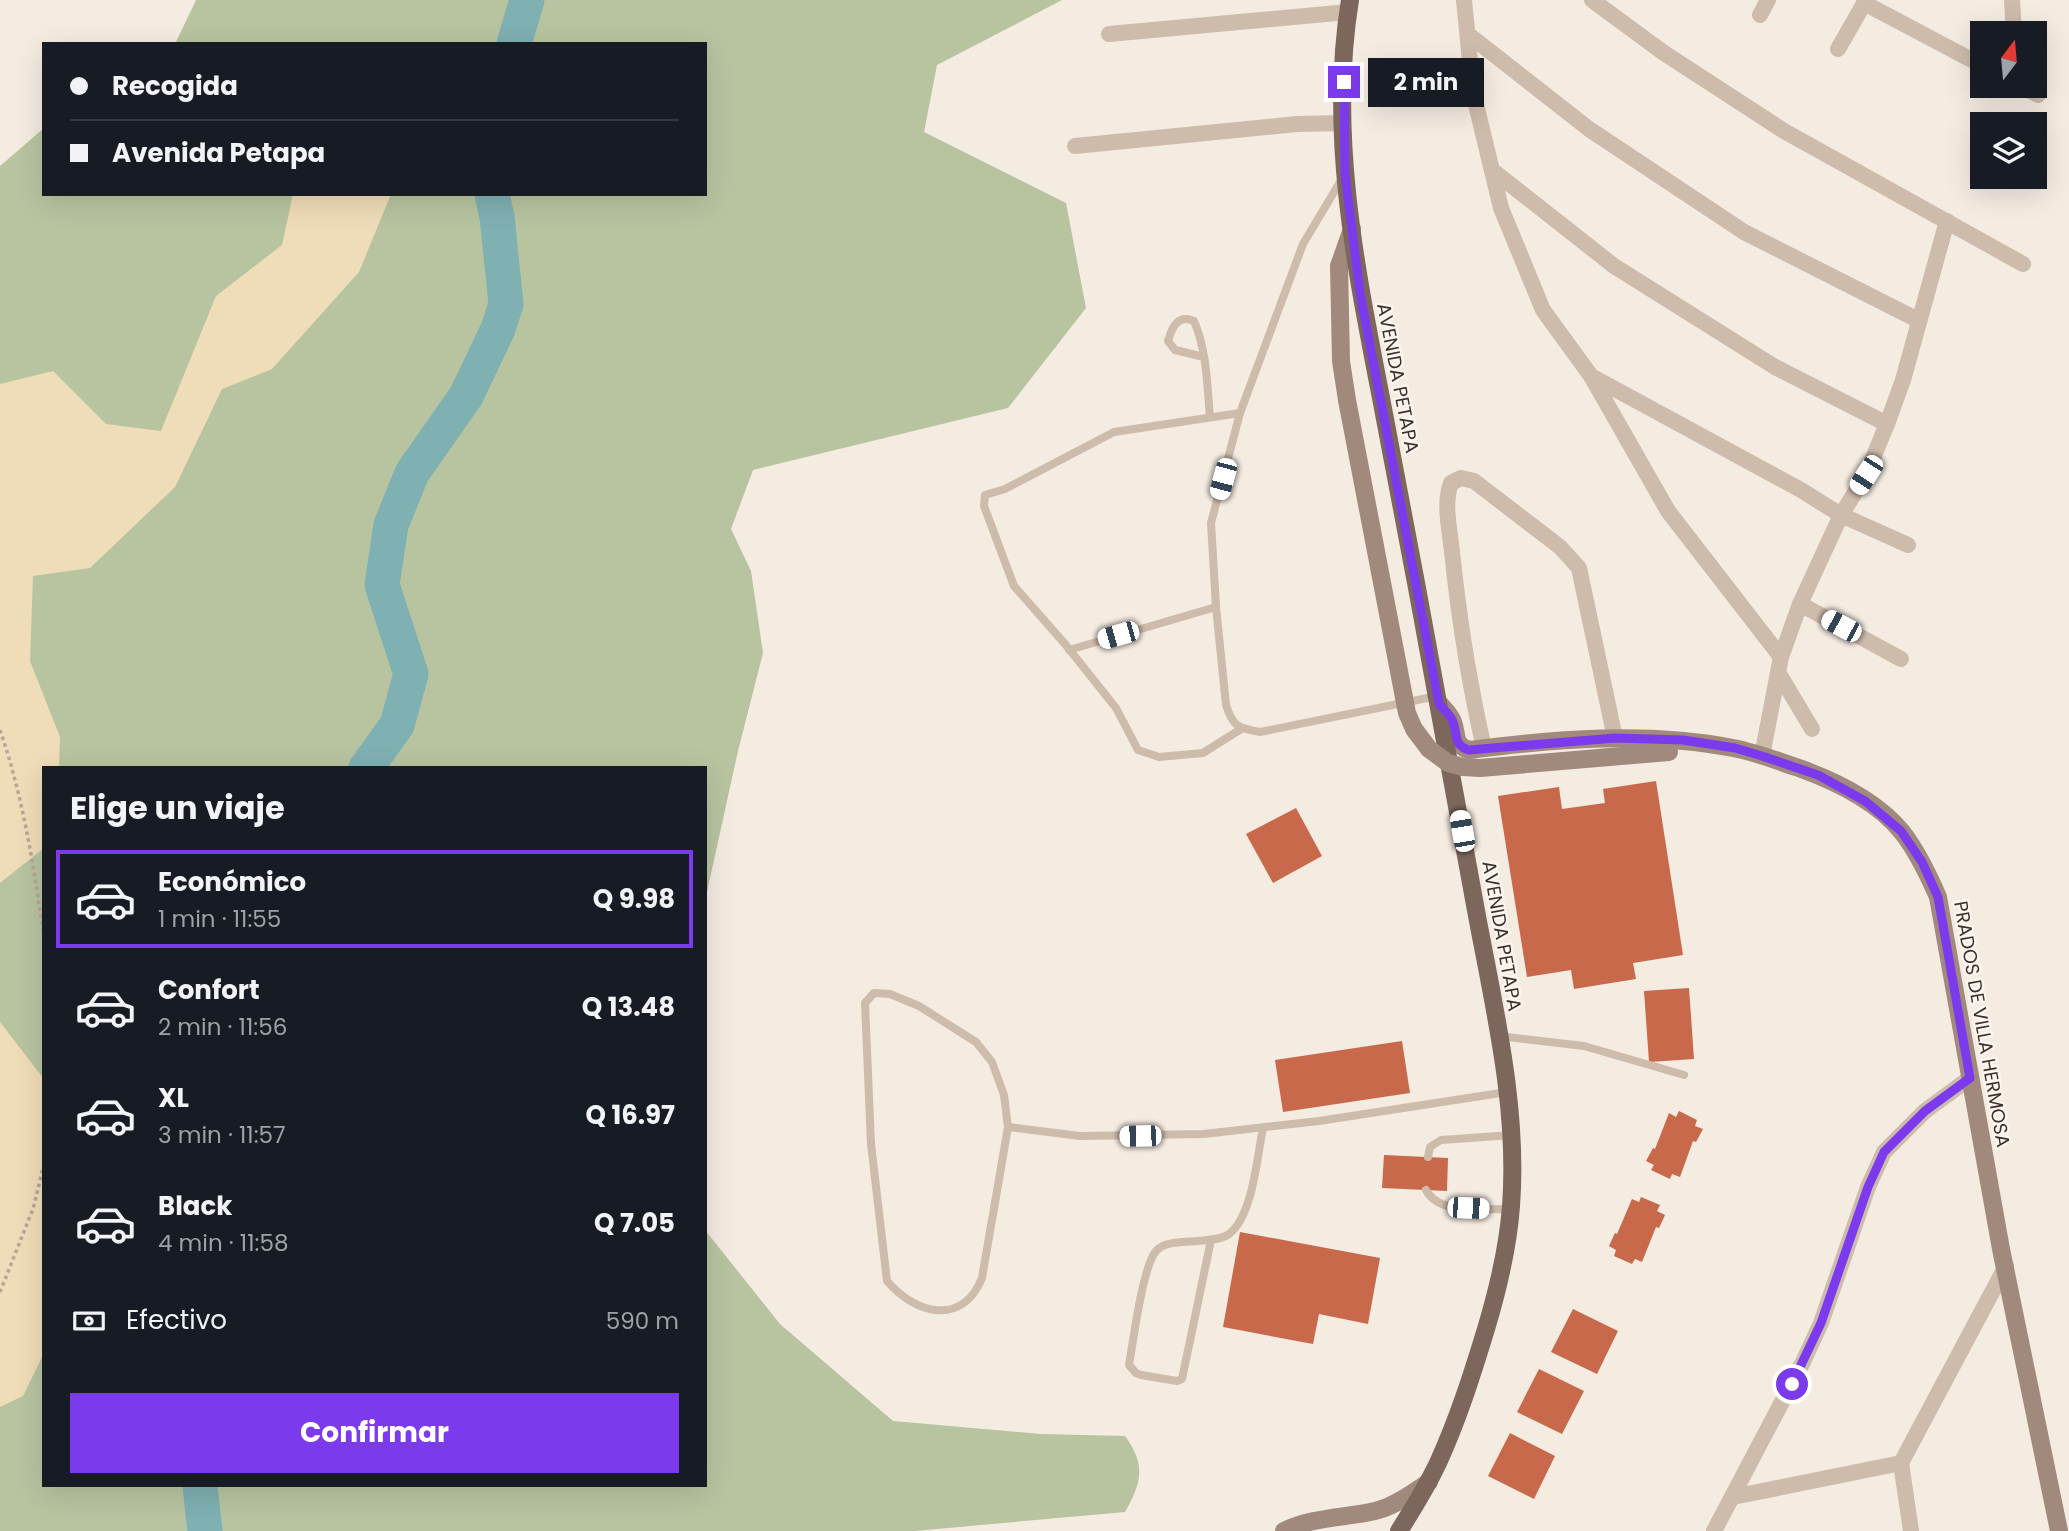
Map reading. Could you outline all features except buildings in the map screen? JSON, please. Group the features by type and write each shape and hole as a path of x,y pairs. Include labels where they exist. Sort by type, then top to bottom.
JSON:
{"main road":[{"name":"AVENIDA PETAPA","path":"1349,6 1343,123 1345,174 1360,293 1499,1036 1512,1135 1508,1237 1494,1300 1466,1394 1429,1482 1399,1531"},
{"path":"1352,229 1339,267 1341,360 1407,713 1414,729 1429,749 1448,763 1480,768 1735,748"},
{"name":"PRADOS DE VILLA HERMOSA","path":"1438,700 1453,720 1460,747 1469,750 1615,738 1683,740 1735,748 1818,775 1865,801 1901,831 1922,862 1938,897 2001,1249 2059,1531"},
{"path":"1284,1531 1298,1524 1377,1511 1429,1482"}],"street":[{"path":"1464,0 1473,92 1500,208 1543,310 1591,376 1668,511 1779,664 1812,729"},
{"path":"1592,0 1664,53 1784,131 2024,264"},
{"path":"1760,15 1768,0"},
{"path":"2012,0 2013,21"},
{"path":"1838,49 1865,1 1970,59"},
{"path":"1109,34 1349,6"},
{"path":"1469,35 1589,129 1744,232 1918,320"},
{"path":"1075,146 1297,124 1343,123"},
{"path":"1492,170 1614,266 1775,367 1886,424"},
{"path":"1762,756 1779,664 1800,604 1841,515 1866,475 1903,380 1947,221"},
{"path":"1591,376 1801,490 1841,515 1908,545"},
{"path":"1483,748 1469,686 1458,611 1448,504 1451,483 1461,478 1474,481 1484,488 1560,547 1578,568 1615,738"},
{"path":"1800,604 1901,659"},
{"path":"1714,1531 1821,1323 1868,1187 1884,1152 1925,1111 1970,1078"},
{"path":"1911,1531 1901,1464 2006,1266"},
{"path":"1733,1497 1901,1464"}],"lane":[{"path":"1345,174 1303,244 1240,412 1211,523 1226,705 1231,720 1241,729 1260,732 1438,700"},
{"path":"1204,357 1175,350 1168,341 1172,327 1178,321 1185,318 1194,321 1202,340 1204,357 1210,417"},
{"path":"1240,412 1114,432 1005,489 985,495 984,506 1014,586 1116,709 1139,750 1159,757 1203,753 1241,729"},
{"path":"1069,650 1216,607"},
{"path":"874,993 883,993 908,1000 976,1042 992,1062 1004,1095 1009,1127 978,1289 964,1305 954,1309 936,1311 912,1304 887,1281 870,1131 864,1030 864,1003 869,997 874,993"},
{"path":"1499,1036 1584,1046 1684,1075"},
{"path":"1009,1127 1080,1136 1204,1134 1263,1128 1507,1092"},
{"path":"1211,1240 1182,1379 1177,1381 1136,1373 1129,1365 1147,1270 1155,1252 1166,1245 1211,1240 1227,1235 1242,1217 1263,1128"},
{"path":"1428,1157 1430,1147 1441,1140 1512,1135"},
{"path":"1426,1190 1435,1203 1447,1207 1511,1209"}],"path":[{"path":"0,730 9,756 34,870 42,924"},
{"path":"0,1292 33,1209 42,1172"}],"green space":[{"path":"196,0 1062,0 937,65 924,132 1066,203 1086,308 1008,408 753,470 731,529 751,571 763,653 707,892 707,766 42,766 42,1487 707,1487 707,1233 780,1324 893,1421 1041,1434 1125,1436 1136,1456 1139,1474 1135,1492 1125,1512 915,1531 0,1531 0,166 42,130 42,196 707,196 707,42 176,42"}],"sand":[{"path":"293,196 390,196 359,272 272,369 222,389 175,487 90,568 33,576 30,661 60,737 59,766 42,766 42,850 0,883 0,384 53,371 106,424 161,431 216,296 282,245"},
{"path":"0,1022 42,1076 42,1357 23,1396 0,1407"}],"waterway":[{"path":"515,42 527,0"},
{"path":"367,766 397,725 411,674 382,585 391,525 412,473 466,396 498,329 506,304 492,196"},
{"path":"200,1487 205,1531"}],"route":[{"path":"1344,82 1345,174 1360,293 1439,704 1453,720 1460,747 1469,750 1615,738 1683,740 1735,748 1762,756 1818,775 1843,787 1884,815 1901,831 1922,862 1938,897 1970,1078 1925,1111 1884,1152 1868,1187 1821,1323 1792,1384"}]}
